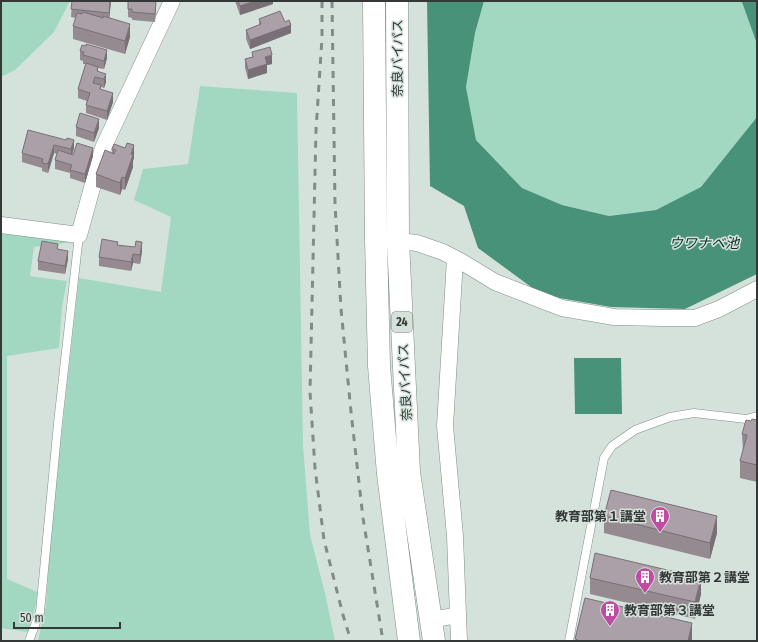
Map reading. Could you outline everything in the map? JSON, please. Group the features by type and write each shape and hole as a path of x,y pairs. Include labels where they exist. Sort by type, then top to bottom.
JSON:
{"highway":[{"name":"奈良バイパス","path":"374,1 376,240 380,366 388,474 409,641"},
{"name":"奈良バイパス","path":"397,1 398,241 409,472 432,631"}],"street":[{"path":"1,225 79,235 103,148 172,1"},
{"path":"376,240 417,242 443,252 494,282 562,308 614,317 694,318 720,309 757,289"},
{"path":"455,259 445,426 455,536 459,641"},
{"path":"432,631 458,615"}],"lane":[{"path":"29,641 40,612 58,415 79,235"},
{"path":"569,641 604,458 612,446 635,430 670,417 694,413 746,419 757,416"}],"shaded area":[{"path":"1,1 70,1 54,32 15,70 1,77"},
{"path":"484,1 742,1 757,44 757,117 701,188 656,210 609,216 562,205 522,188 476,140 466,87 475,33"},
{"path":"200,86 297,93 303,445 310,535 325,593 335,641 38,641 46,605 52,520 79,278 161,292 171,217 134,200 143,169 188,164"},
{"path":"1,230 73,242 34,247 30,276 67,281 62,307 59,348 7,356 7,579 37,592 36,605 28,632 1,628"}],"water":[{"name":"ウワナベ池","path":"427,1 484,1 475,33 466,87 476,140 522,188 562,205 609,216 656,210 701,187 757,117 757,274 685,309 611,307 542,295 478,248 464,206 430,186"},
{"path":"757,1 757,44 742,2"},
{"path":"574,358 621,358 622,414 575,414"}],"building":[{"path":"72,1 110,1 109,13 71,9"},
{"path":"128,1 156,1 155,14 132,12 132,9 128,9"},
{"path":"238,1 255,1 240,6"},
{"path":"280,11 285,22 289,20 291,25 250,40 246,30 261,24 259,19"},
{"path":"83,12 130,24 125,41 73,26 77,13 82,14"},
{"path":"86,44 107,50 104,61 83,55 84,52 80,51 82,45 86,46"},
{"path":"270,47 272,55 265,57 267,64 248,70 245,59 253,57 252,52"},
{"path":"86,63 98,67 97,71 106,74 104,79 95,77 93,83 101,85 100,89 113,93 107,111 86,105 90,93 78,89"},
{"path":"80,113 99,119 94,133 76,127"},
{"path":"28,130 66,140 67,138 74,140 71,149 54,145 48,164 42,163 43,159 22,153"},
{"path":"77,143 93,148 85,174 70,170 72,165 55,160 58,150 73,155"},
{"path":"127,143 134,145 131,154 133,155 125,178 122,177 120,183 96,174 105,150 114,154 116,150 112,149 114,144 125,148"},
{"path":"102,239 118,242 117,245 135,247 136,241 142,242 140,255 133,254 131,262 99,257"},
{"path":"42,241 58,244 57,249 68,251 65,266 38,261"},
{"path":"752,419 757,420 757,465 740,461 747,435 742,434 746,420 751,421"},
{"path":"611,490 717,516 710,543 604,516"},
{"path":"595,553 701,578 695,602 590,578"},
{"path":"585,598 692,623 688,641 578,641 575,639"}],"railway":[{"path":"322,1 322,38 316,130 310,392 315,468 324,540 351,641"},
{"path":"332,1 335,204 341,309 363,518 383,641"}],"place":[{"name":"教育部第１講堂","path":"660,533"},
{"name":"教育部第２講堂","path":"645,594"},
{"name":"教育部第３講堂","path":"610,627"}]}
